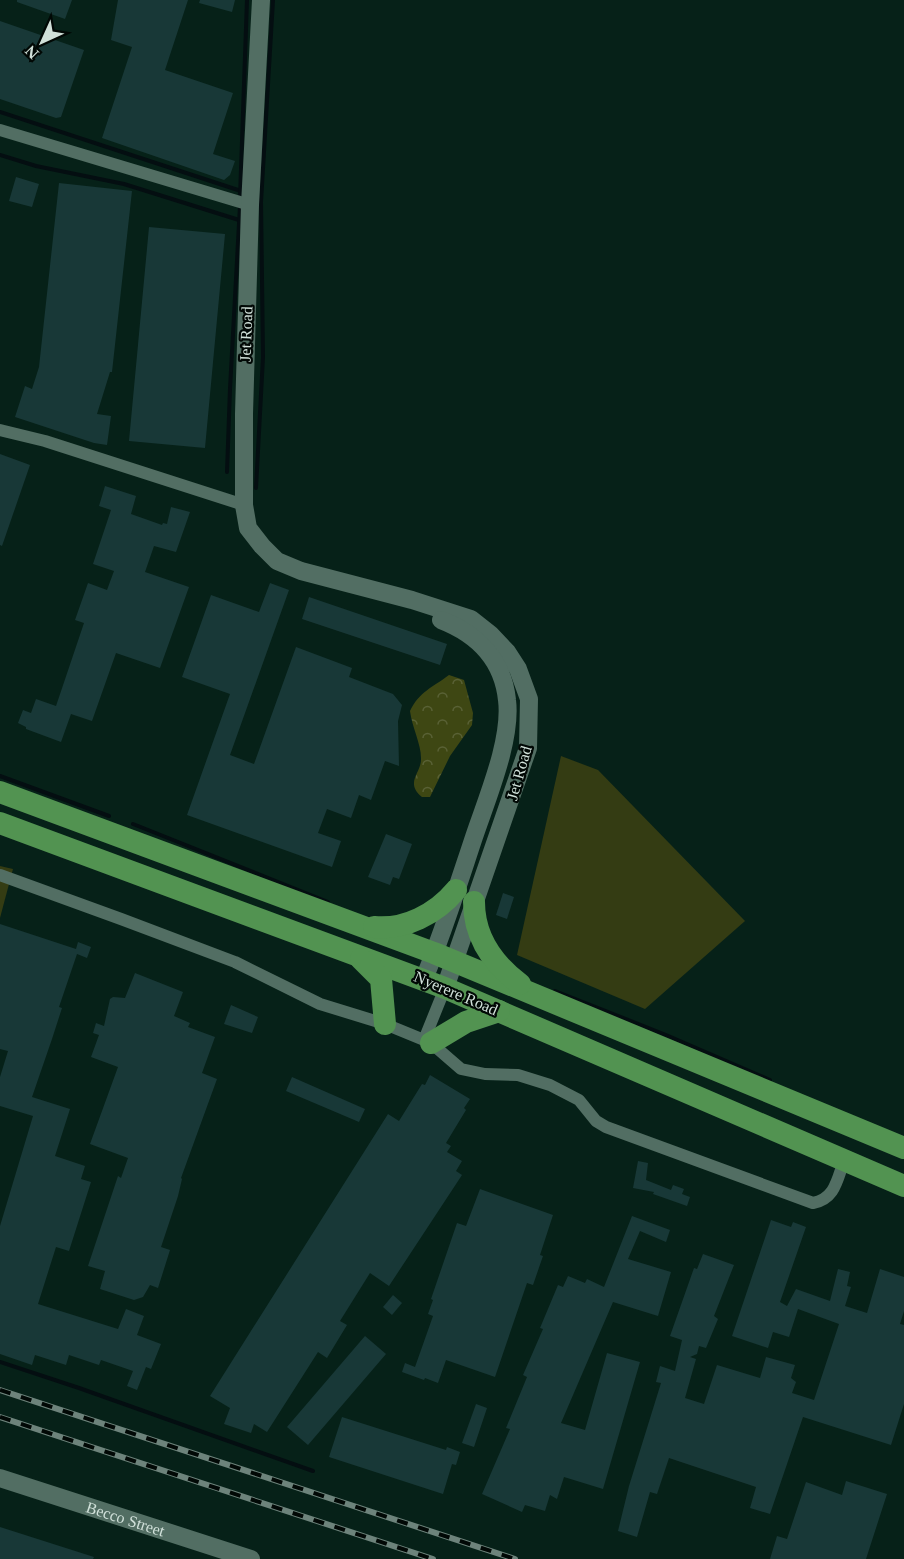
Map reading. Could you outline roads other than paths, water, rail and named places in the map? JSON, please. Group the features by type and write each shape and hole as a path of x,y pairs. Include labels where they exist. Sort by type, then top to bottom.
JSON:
{"highway":[{"name":"Nyerere Road","path":"0,792 444,958 904,1148"},
{"name":"Nyerere Road","path":"0,823 356,954 429,987 499,1011 904,1186"},
{"path":"357,924 383,928 407,923 430,914 448,900 465,896 487,951 515,980 538,997"},
{"path":"356,954 381,979 385,1024"},
{"path":"427,1042 466,1022 499,1011"}],"main road":[{"name":"Jet Road","path":"261,0 250,205 244,505 248,528 277,561 301,571 471,619 507,652 518,669 529,699 528,748 465,896 444,958 429,987"},
{"name":"Jet Road","path":"368,589 399,605 458,627 480,642 499,667 507,699 504,739 465,896"},
{"name":"Becco Street","path":"0,1478 251,1559"}],"street":[{"path":"0,130 250,205"},
{"path":"0,430 45,441 244,505"},
{"path":"0,875 235,962 320,1004 385,1024 427,1042 461,1069 485,1074 518,1075 549,1085 579,1100 596,1121 606,1127 813,1203 824,1201 831,1194 844,1161"},
{"name":"Jet Road","path":"427,1042 429,987"}],"waterway":[{"path":"240,198 247,0"},
{"path":"256,488 263,357 261,202 273,0"},
{"path":"0,112 241,191"},
{"path":"0,155 36,166 124,184 239,220"},
{"path":"227,472 240,206"},
{"path":"0,776 109,816"},
{"path":"133,824 328,902"},
{"path":"555,991 666,1035 770,1080"},
{"path":"0,1362 313,1471"}],"railway":[{"path":"0,1390 515,1559"},
{"path":"0,1417 433,1559"}]}
